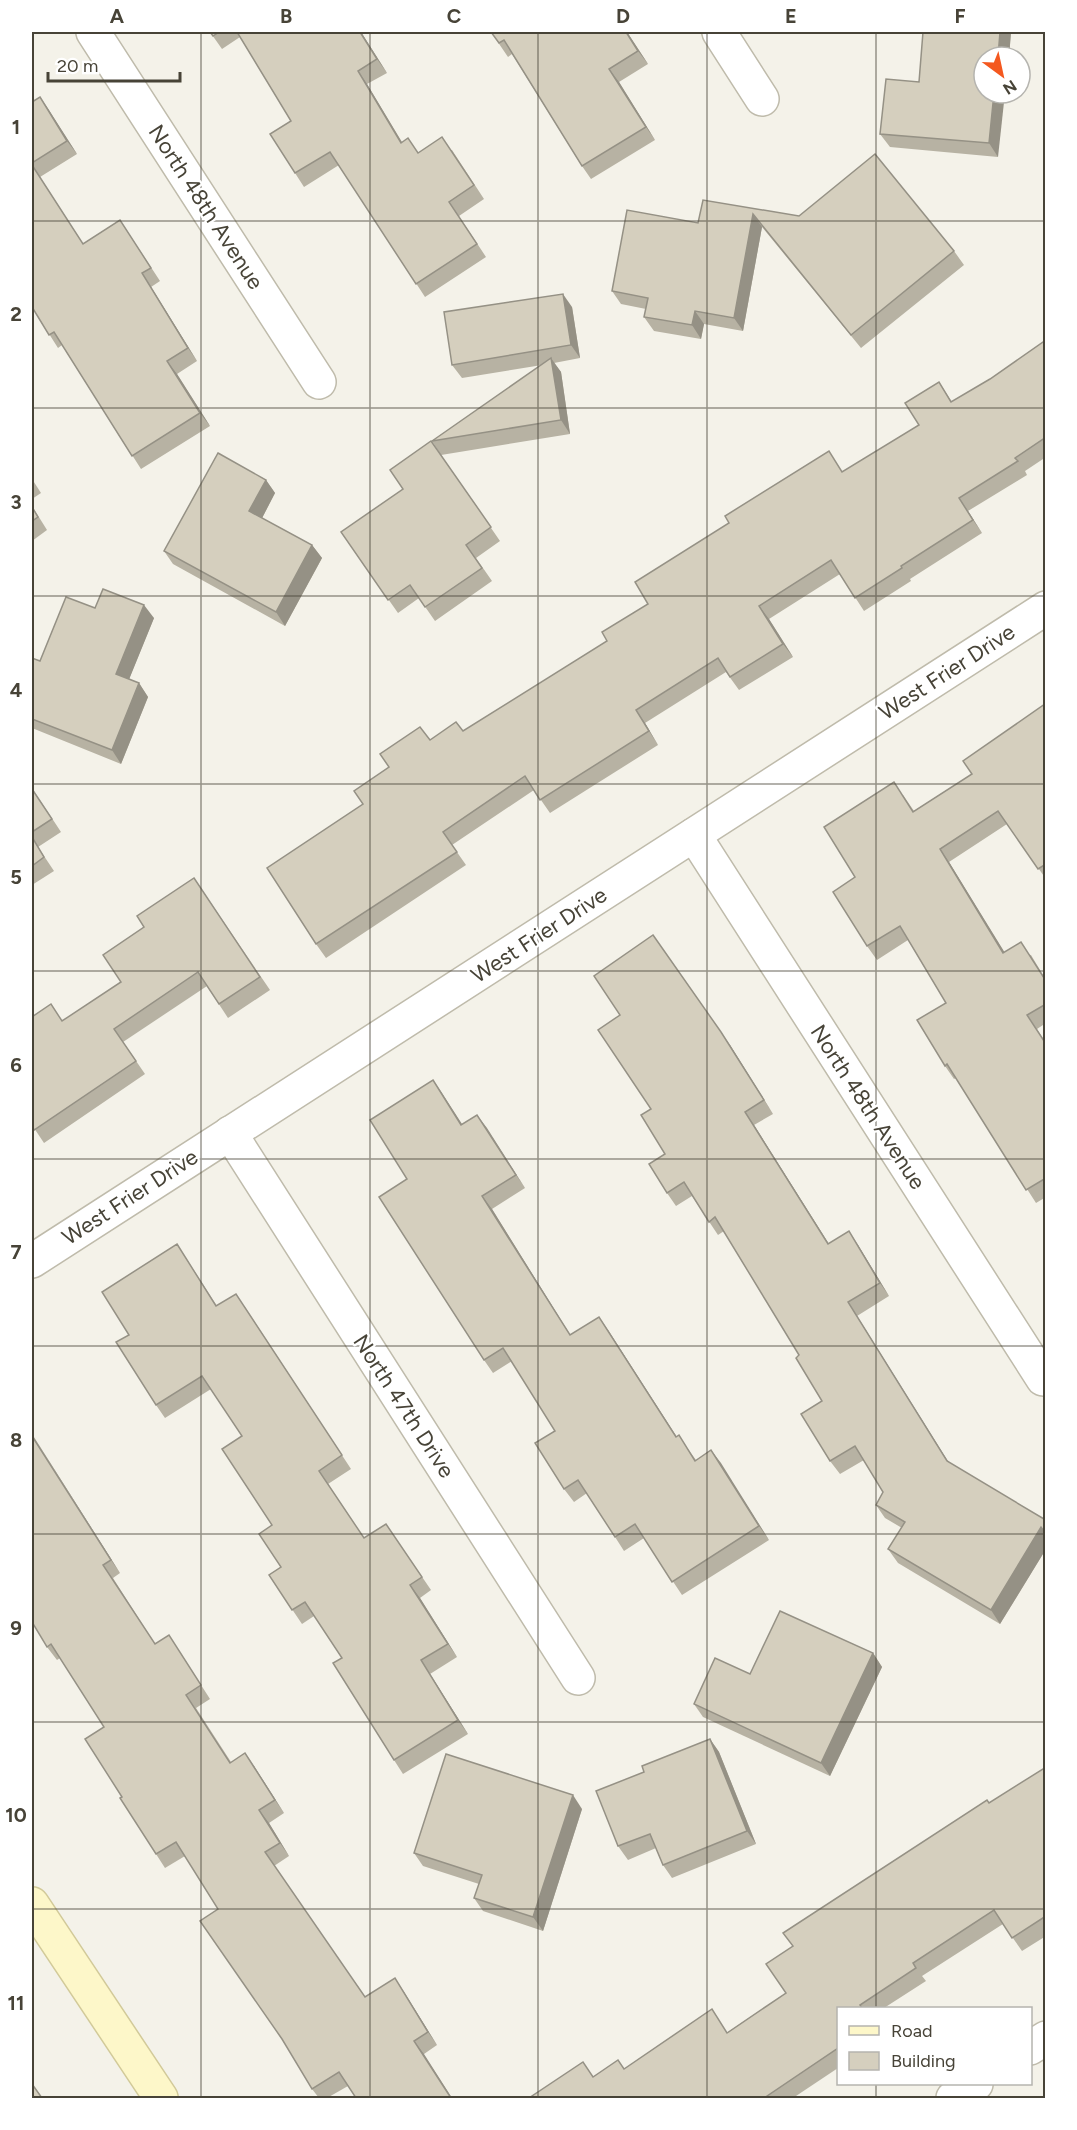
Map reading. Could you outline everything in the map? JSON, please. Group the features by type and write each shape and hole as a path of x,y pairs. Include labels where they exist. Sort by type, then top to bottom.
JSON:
{"street":[{"name":"North 48th Avenue","path":"93,32 320,382"},
{"path":"719,32 762,99"},
{"name":"West Frier Drive","path":"32,1261 1046,608"},
{"name":"North 48th Avenue","path":"694,835 1042,1379"},
{"name":"North 47th Drive","path":"231,1133 578,1678"},
{"path":"32,1904 161,2098"},
{"path":"1032,2047 1046,2038"},
{"path":"952,2098 974,2085"}],"building":[{"path":"237,32 360,32 377,59 358,71 401,143 408,138 418,153 442,137 474,185 449,202 477,244 416,284 330,152 295,173 270,134 291,121"},
{"path":"491,32 626,32 638,51 609,69 646,127 582,166 504,40 499,43"},
{"path":"923,32 1000,32 999,45 972,45 972,105 993,105 989,143 880,134 886,79 919,82"},
{"path":"40,97 67,141 32,163 32,102"},
{"path":"875,154 954,251 851,335 753,214 734,318 695,311 692,325 644,317 648,298 612,291 627,210 698,223 703,200 799,216"},
{"path":"32,165 83,244 120,220 151,268 142,273 188,348 167,361 200,413 132,456 54,332 49,335 32,307"},
{"path":"563,294 571,345 452,365 444,312"},
{"path":"1046,340 1046,437 1015,458 1018,461 959,498 973,520 855,598 831,560 759,606 783,644 730,677 718,658 636,710 649,731 540,800 525,776 443,832 457,852 316,944 267,868 363,804 354,791 389,767 380,754 420,727 430,740 456,722 463,731 607,641 602,632 648,604 635,582 729,523 725,516 829,451 842,472 919,425 905,403 939,382 951,402 990,379"},
{"path":"551,358 561,420 432,441"},
{"path":"431,441 491,527 466,545 482,568 425,607 410,585 388,600 341,532 403,489 390,470"},
{"path":"218,453 266,480 249,511 312,545 276,612 164,551"},
{"path":"32,507 38,517 32,521"},
{"path":"103,589 144,605 116,674 139,683 112,750 32,719 32,658 40,661 66,597 95,608"},
{"path":"1045,704 1046,864 1038,869 998,811 940,849 1003,953 1021,942 1046,981 1046,1004 1027,1015 1046,1044 1046,1178 1026,1190 917,1020 946,1003 900,926 867,946 833,892 855,877 824,827 894,782 913,812 972,774 963,761"},
{"path":"32,789 52,819 32,832"},
{"path":"32,837 44,857 32,866"},
{"path":"194,878 260,977 219,1004 198,972 114,1029 136,1061 34,1130 32,1125 32,1017 51,1004 62,1021 121,982 103,955 144,927 137,916"},
{"path":"653,935 721,1032 764,1100 745,1112 828,1244 849,1231 880,1283 848,1302 947,1461 1044,1519 1046,1517 1046,1534 1041,1527 991,1610 888,1549 905,1522 876,1505 883,1492 855,1446 830,1461 801,1414 822,1401 796,1358 799,1355 715,1217 709,1222 684,1182 667,1193 649,1164 665,1154 641,1115 651,1109 598,1030 620,1015 594,976"},
{"path":"433,1080 461,1125 477,1115 516,1175 482,1196 570,1335 599,1317 676,1437 679,1435 695,1461 711,1450 759,1526 672,1582 635,1524 615,1537 578,1480 564,1489 535,1443 555,1431 503,1348 484,1360 379,1197 407,1179 370,1120"},
{"path":"177,1244 216,1306 236,1294 342,1455 319,1471 364,1538 386,1524 422,1577 410,1585 448,1644 421,1660 458,1720 394,1760 333,1663 342,1658 305,1602 292,1610 269,1575 281,1567 259,1534 272,1525 222,1449 242,1436 202,1376 156,1405 116,1342 129,1335 102,1292"},
{"path":"32,1436 111,1560 103,1565 155,1644 169,1635 201,1685 186,1695 230,1763 245,1753 275,1800 259,1810 280,1843 265,1852 365,1997 395,1978 428,2032 414,2041 451,2098 356,2098 339,2072 312,2089 282,2039 200,1921 218,1909 176,1842 156,1854 120,1798 122,1797 85,1739 104,1727 51,1644 47,1647 32,1622"},
{"path":"780,1611 873,1653 821,1763 694,1704 715,1658 750,1674"},
{"path":"710,1739 747,1831 663,1865 650,1834 618,1846 596,1791 644,1772 642,1766"},
{"path":"446,1754 573,1795 533,1917 474,1898 482,1875 414,1853"},
{"path":"1046,1767 1046,1916 1012,1938 994,1910 913,1963 916,1968 860,2005 861,2007 837,2007 837,2049 764,2098 529,2098 583,2062 593,2077 618,2060 624,2069 712,2009 727,2033 786,1993 766,1964 793,1946 783,1933 987,1800 989,1803"},
{"path":"32,2084 42,2098 32,2098"}]}
